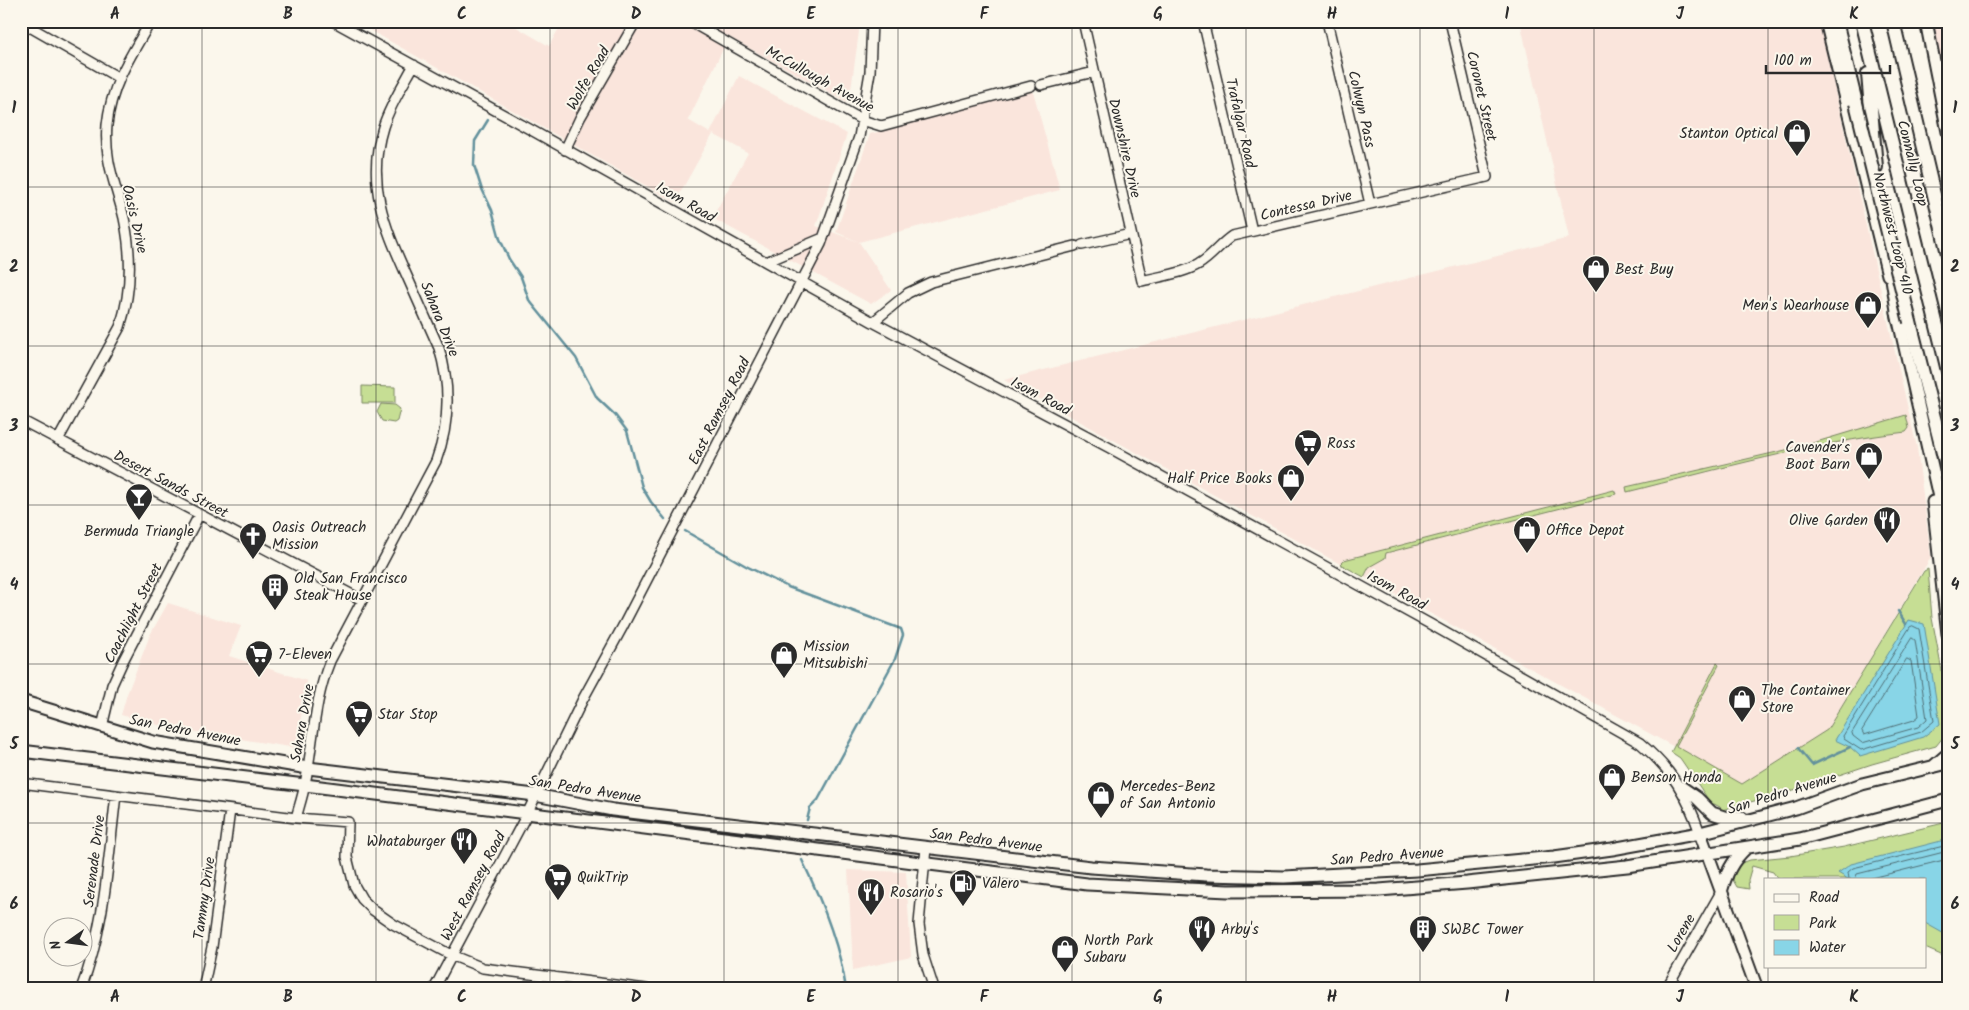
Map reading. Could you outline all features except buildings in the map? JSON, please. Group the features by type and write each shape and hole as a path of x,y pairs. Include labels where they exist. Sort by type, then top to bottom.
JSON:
{"highway":[{"path":"1836,21 1905,321 1948,473"},
{"name":"Connally Loop","path":"1862,21 1948,370"},
{"name":"Connally Loop","path":"1893,21 1948,254"},
{"path":"1866,37 1875,160 1905,321"},
{"path":"1924,152 1948,228"}],"main road":[{"name":"Northwest Loop 410","path":"1826,21 1905,321 1929,453 1948,537"},
{"path":"1926,21 1948,132"},
{"name":"Northwest Loop 410","path":"1929,453 1948,634"},
{"name":"San Pedro Avenue","path":"21,700 153,742 308,768 536,795 613,810 926,848 1091,867 1206,875 1284,877 1391,872 1554,857 1612,849 1700,833 1796,808 1862,784 1948,763"},
{"name":"San Pedro Avenue","path":"21,751 1087,884 1134,888 1263,892 1418,887 1552,875 1708,855 1800,839 1948,800"},
{"path":"1933,767 1948,754"},
{"path":"1681,787 1696,798 1712,814 1751,819"},
{"path":"1930,805 1948,808"},
{"path":"717,837 719,823"},
{"path":"1700,833 1757,989"},
{"path":"1721,892 1730,867 1746,848"},
{"path":"1417,870 1418,887"},
{"path":"1391,872 1392,889"}],"street":[{"name":"Oasis Drive","path":"58,440 120,327 126,309 130,278 130,252 124,216 110,174 106,142 110,110 118,78 151,21"},
{"name":"Isom Road","path":"333,21 873,322 1108,447 1468,645 1640,743 1658,758 1681,787 1700,833"},
{"name":"Wolfe Road","path":"565,150 580,118 636,21"},
{"name":"McCullough Avenue","path":"689,21 862,120 881,126 1031,86"},
{"name":"East Ramsey Road","path":"536,795 560,749 583,698 623,626 823,238 859,137 870,72 872,21"},
{"name":"Downshire Drive","path":"1083,21 1142,281"},
{"name":"Trafalgar Road","path":"1203,21 1252,232"},
{"name":"Colwyn Pass","path":"1328,21 1370,204"},
{"name":"Coronet Street","path":"1450,21 1487,177"},
{"path":"21,30 30,27 118,78"},
{"name":"Sahara Drive","path":"296,818 305,785 318,695 322,680 436,461 448,413 448,383 440,348 390,239 377,192 377,159 383,127 414,66"},
{"path":"1041,84 1094,72"},
{"name":"Contessa Drive","path":"1142,281 1200,264 1232,236 1487,177"},
{"path":"873,322 908,293 931,282 1131,234"},
{"path":"766,262 823,238"},
{"name":"Desert Sands Street","path":"21,420 362,600"},
{"name":"Coachlight Street","path":"102,727 112,685 123,661 200,515"},
{"path":"21,783 296,818 348,822 346,846 348,868 354,886 362,899 385,919 451,955 483,968 646,989"},
{"name":"Serenade Drive","path":"81,989 92,955 101,916 116,795"},
{"name":"West Ramsey Road","path":"434,989 536,795"},
{"name":"Tammy Drive","path":"203,989 212,947 230,810"},
{"path":"926,848 919,924 923,955 934,989"},
{"name":"Lorene","path":"1666,989 1721,892"},
{"path":"553,989 554,977"}],"shaded area":[{"path":"354,21 506,21 549,46 563,21 858,21 859,32 849,103 729,37 688,120 710,133 739,76 847,134 816,226 859,242 891,290 871,304 712,218 748,153 713,134 675,202"},
{"path":"1520,21 1819,21 1917,448 1931,557 1827,730 1742,784 1004,380 1569,238"},
{"path":"1931,21 1948,21 1948,95 1947,91"},
{"path":"1033,91 1060,190 859,242 836,232 870,134"},
{"path":"168,603 241,626 229,656 307,681 296,748 166,727 121,715 127,694 150,635"},
{"path":"848,870 906,872 911,957 853,970"}],"green space":[{"path":"362,386 395,387 395,403 362,403"},
{"path":"381,404 395,405 400,409 397,421 394,423 382,421 377,412"},
{"path":"1906,415 1909,428 1906,432 1800,450 1627,492 1626,487 1803,446"},
{"path":"1614,490 1616,494 1386,553 1385,558 1369,567 1364,577 1340,564 1344,560"},
{"path":"1928,569 1932,618 1948,703 1948,731 1936,746 1722,810 1714,804 1712,805 1680,758 1671,752 1717,663 1719,665 1676,746 1742,784 1827,730 1924,571"},
{"path":"1948,822 1948,958 1926,948 1926,878 1777,878 1773,872 1752,866 1748,880 1749,889 1737,887 1733,880 1734,871 1739,864 1750,860 1790,856 1844,847"}],"water":[{"path":"1909,620 1924,624 1940,724 1923,737 1860,756 1850,747 1835,740"},
{"path":"1945,840 1948,841 1948,936 1926,924 1926,878 1846,878 1838,873 1851,864"}],"waterway":[{"path":"488,120 475,141 474,165 481,187 492,210 500,239 509,259 521,277 529,300 576,358 597,398 615,415 627,431 642,487 665,519"},
{"path":"685,531 746,566 788,587 901,629 903,635 895,659 818,800 810,808 807,820"},
{"path":"1898,611 1906,624"},
{"path":"1798,748 1812,765 1850,747"},
{"path":"802,860 829,923 846,989"}],"place":[{"name":"Stanton Optical","path":"1797,157"},
{"name":"Best Buy","path":"1596,293"},
{"name":"Men's Wearhouse","path":"1868,329"},
{"name":"Ross","path":"1308,467"},
{"name":"Cavender's Boot Barn","path":"1869,480"},
{"name":"Half Price Books","path":"1291,502"},
{"name":"Bermuda Triangle","path":"139,521"},
{"name":"Olive Garden","path":"1887,544"},
{"name":"Office Depot","path":"1527,554"},
{"name":"Oasis Outreach Mission","path":"253,560"},
{"name":"Old San Francisco Steak House","path":"275,611"},
{"name":"7-Eleven","path":"259,678"},
{"name":"Mission Mitsubishi","path":"784,679"},
{"name":"The Container Store","path":"1742,723"},
{"name":"Star Stop","path":"359,738"},
{"name":"Benson Honda","path":"1612,801"},
{"name":"Mercedes-Benz of San Antonio","path":"1101,819"},
{"name":"Whataburger","path":"464,865"},
{"name":"QuikTrip","path":"558,901"},
{"name":"Valero","path":"963,907"},
{"name":"Rosario's","path":"871,916"},
{"name":"Arby's","path":"1202,953"},
{"name":"SWBC Tower","path":"1423,953"},
{"name":"North Park Subaru","path":"1065,973"}]}
